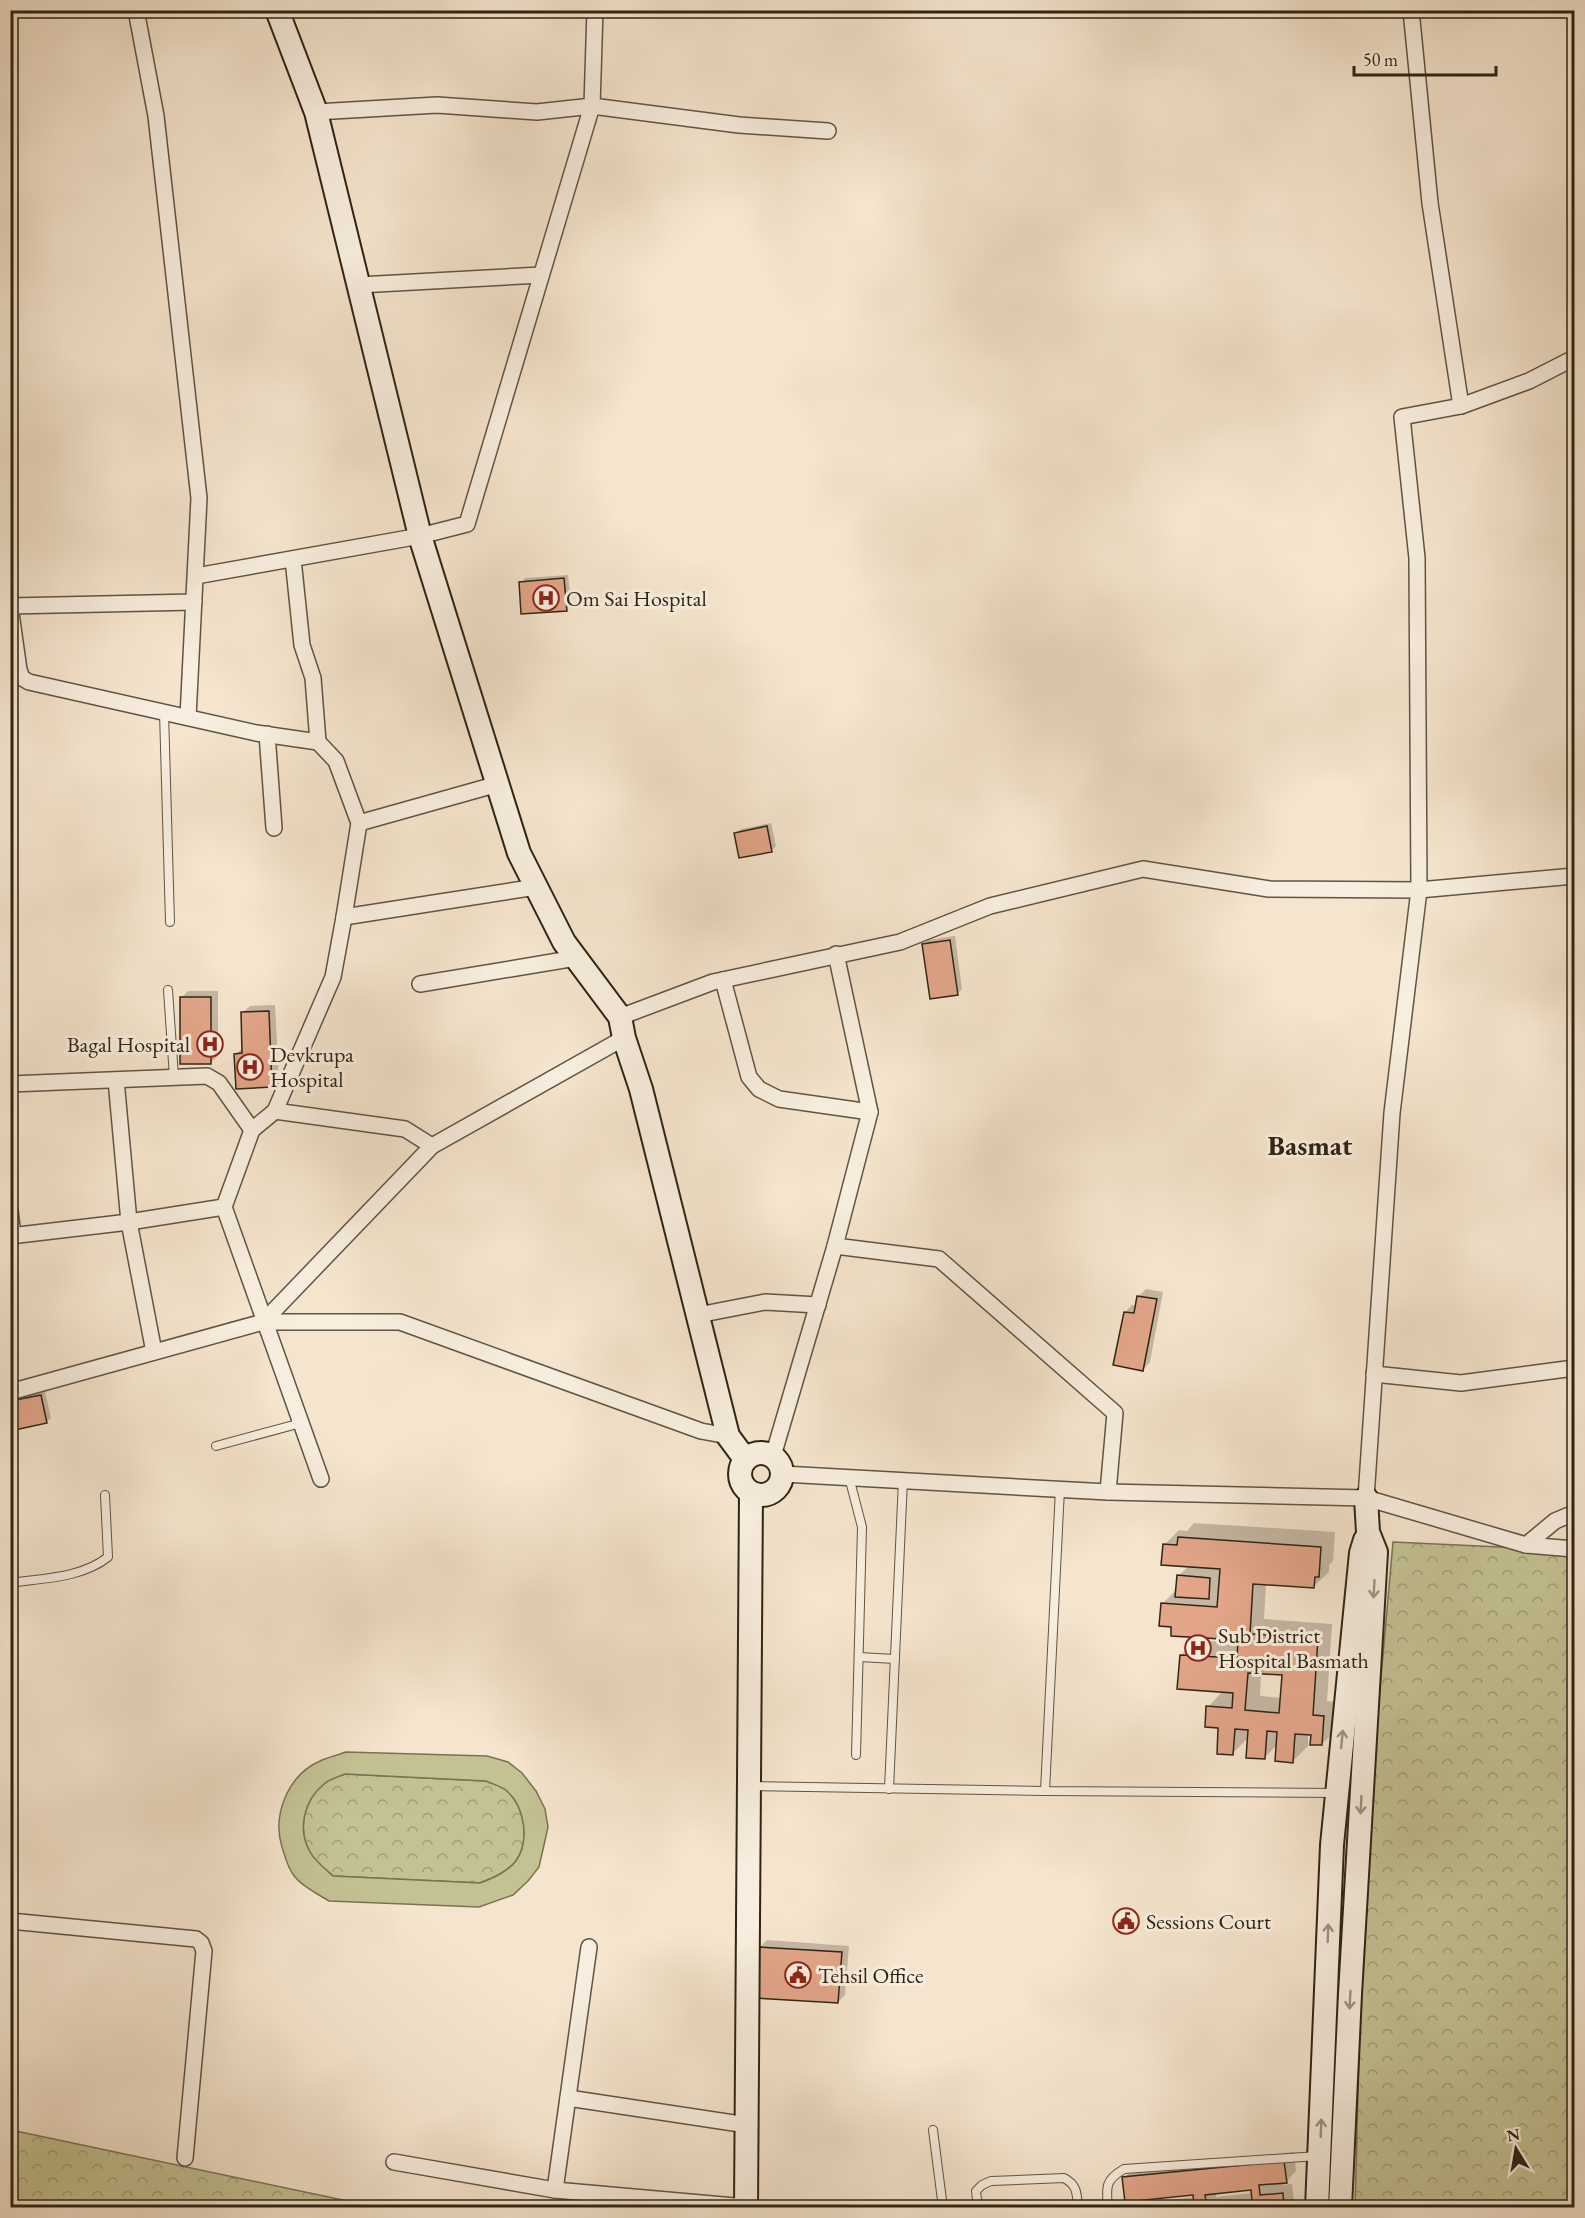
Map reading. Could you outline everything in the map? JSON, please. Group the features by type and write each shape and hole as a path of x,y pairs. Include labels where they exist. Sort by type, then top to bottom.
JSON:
{"main road":[{"path":"277,10 316,112 420,536 519,853 564,942 622,1028 641,1089 728,1436 745,1459"},
{"path":"764,1452 778,1465 780,1484 772,1492 762,1495 751,1493 740,1482 740,1466 745,1459 753,1454 764,1452"},
{"path":"746,2207 751,1493"},
{"path":"1340,2208 1376,1552 1368,1532 1366,1498"},
{"path":"1317,2208 1332,1845 1361,1553 1368,1532"}],"street":[{"path":"136,10 156,116 199,498 188,717"},
{"path":"196,576 420,536 467,524 592,106 595,10"},
{"path":"1411,10 1430,203 1461,406"},
{"path":"316,112 437,105 537,112 592,106 739,125 828,131"},
{"path":"358,285 542,275"},
{"path":"1366,1498 1392,1113 1419,890 1417,558 1402,417 1461,406 1529,381 1575,358"},
{"path":"292,559 302,645 313,678 318,742"},
{"path":"194,602 10,606 22,678 29,682 164,712 267,734 318,742 336,761 359,823 333,977 275,1112 252,1130 224,1207 263,1322 321,1479"},
{"path":"267,734 274,828"},
{"path":"359,823 498,784"},
{"path":"263,1322 432,1146 622,1028 723,980 900,942 990,906 1143,869 1269,888 1419,890 1575,876"},
{"path":"344,917 536,887"},
{"path":"836,954 870,1113 778,1465 849,1477 1108,1492 1366,1498 1526,1545 1575,1549"},
{"path":"420,984 576,958"},
{"path":"723,980 749,1077 759,1089 780,1099 870,1113"},
{"path":"10,1084 207,1076 213,1078 252,1130"},
{"path":"116,1080 129,1222 154,1352"},
{"path":"275,1112 405,1130 432,1146"},
{"path":"10,1211 12,1236 129,1222 224,1207"},
{"path":"835,1246 939,1259 1115,1413 1108,1492"},
{"path":"698,1315 765,1302 818,1305"},
{"path":"10,1392 263,1322 400,1322 700,1431 728,1436"},
{"path":"1374,1374 1461,1383 1575,1368"},
{"path":"1526,1545 1555,1521 1575,1513"},
{"path":"10,1921 196,1939 201,1943 204,1951 185,2158"},
{"path":"555,2190 588,1947"},
{"path":"568,2098 747,2125"},
{"path":"394,2162 555,2190 746,2207"}],"lane":[{"path":"164,712 170,921"},
{"path":"168,990 174,1077"},
{"path":"216,1446 301,1423"},
{"path":"849,1477 862,1527 856,1755"},
{"path":"889,1789 903,1480"},
{"path":"1045,1791 1060,1489"},
{"path":"10,1583 76,1573 95,1567 108,1557 105,1495"},
{"path":"859,1657 895,1659"},
{"path":"748,1786 1337,1793"},
{"path":"933,2130 943,2208"},
{"path":"1108,2208 1107,2186 1113,2175 1124,2169 1320,2156"},
{"path":"978,2208 976,2191 982,2184 991,2181 1064,2178 1072,2182 1077,2190 1078,2208"}],"green space":[{"path":"1393,1542 1574,1548 1574,2207 1355,2208 1364,1869"},
{"path":"346,1752 487,1756 508,1762 522,1773 536,1791 545,1809 548,1827 539,1867 513,1895 479,1907 329,1901 298,1881 293,1874 282,1847 279,1822 285,1797 299,1776 320,1761","holes":["345,1774 486,1781 505,1789 513,1798 524,1824 524,1834 523,1844 516,1861 495,1877 480,1883 333,1876 315,1859 306,1843 303,1825 307,1806 326,1782"]},
{"path":"345,1774 486,1781 500,1786 513,1798 524,1824 520,1853 516,1861 508,1868 480,1883 333,1876 317,1862 310,1852 303,1825 307,1806 317,1791 328,1781"},
{"path":"11,2130 376,2207 11,2207"}],"building":[{"path":"564,578 567,611 521,614 519,582"},
{"path":"767,826 772,852 739,858 734,833"},
{"path":"950,940 958,995 930,999 922,944"},
{"path":"180,997 211,997 211,1064 180,1064"},
{"path":"269,1011 272,1087 236,1089 234,1054 242,1053 241,1012"},
{"path":"1137,1296 1157,1299 1143,1371 1113,1365 1124,1312 1134,1313"},
{"path":"41,1395 47,1423 10,1431 10,1401"},
{"path":"1178,1537 1321,1547 1319,1577 1315,1577 1314,1588 1253,1584 1250,1634 1318,1638 1313,1715 1324,1716 1322,1745 1310,1745 1311,1735 1295,1734 1293,1763 1275,1761 1277,1732 1267,1731 1265,1759 1246,1758 1248,1730 1235,1729 1233,1755 1217,1754 1218,1728 1205,1727 1206,1706 1232,1708 1233,1693 1177,1689 1180,1655 1237,1658 1238,1640 1171,1636 1171,1627 1159,1626 1161,1603 1217,1607 1220,1569 1161,1565 1163,1544 1177,1545","holes":["1248,1673 1282,1675 1279,1713 1245,1710"]},
{"path":"1177,1575 1210,1578 1209,1599 1175,1597"},
{"name":"Tehsil Office","path":"758,1947 842,1952 838,2003 754,1998"},
{"path":"1284,2161 1287,2183 1259,2185 1260,2195 1283,2193 1284,2208 1171,2208 1194,2205 1193,2195 1125,2202 1122,2177","holes":["1251,2190 1252,2201 1207,2206 1205,2195"]}],"place":[{"name":"Om Sai Hospital","path":"546,598"},
{"name":"Bagal Hospital","path":"210,1044"},
{"name":"Devkrupa Hospital","path":"250,1067"},
{"name":"Sub District Hospital Basmath","path":"1198,1648"},
{"name":"Sessions Court","path":"1126,1921"},
{"name":"Tehsil Office","path":"798,1975"}],"district":[{"name":"Basmat","path":"1310,1145"}]}
